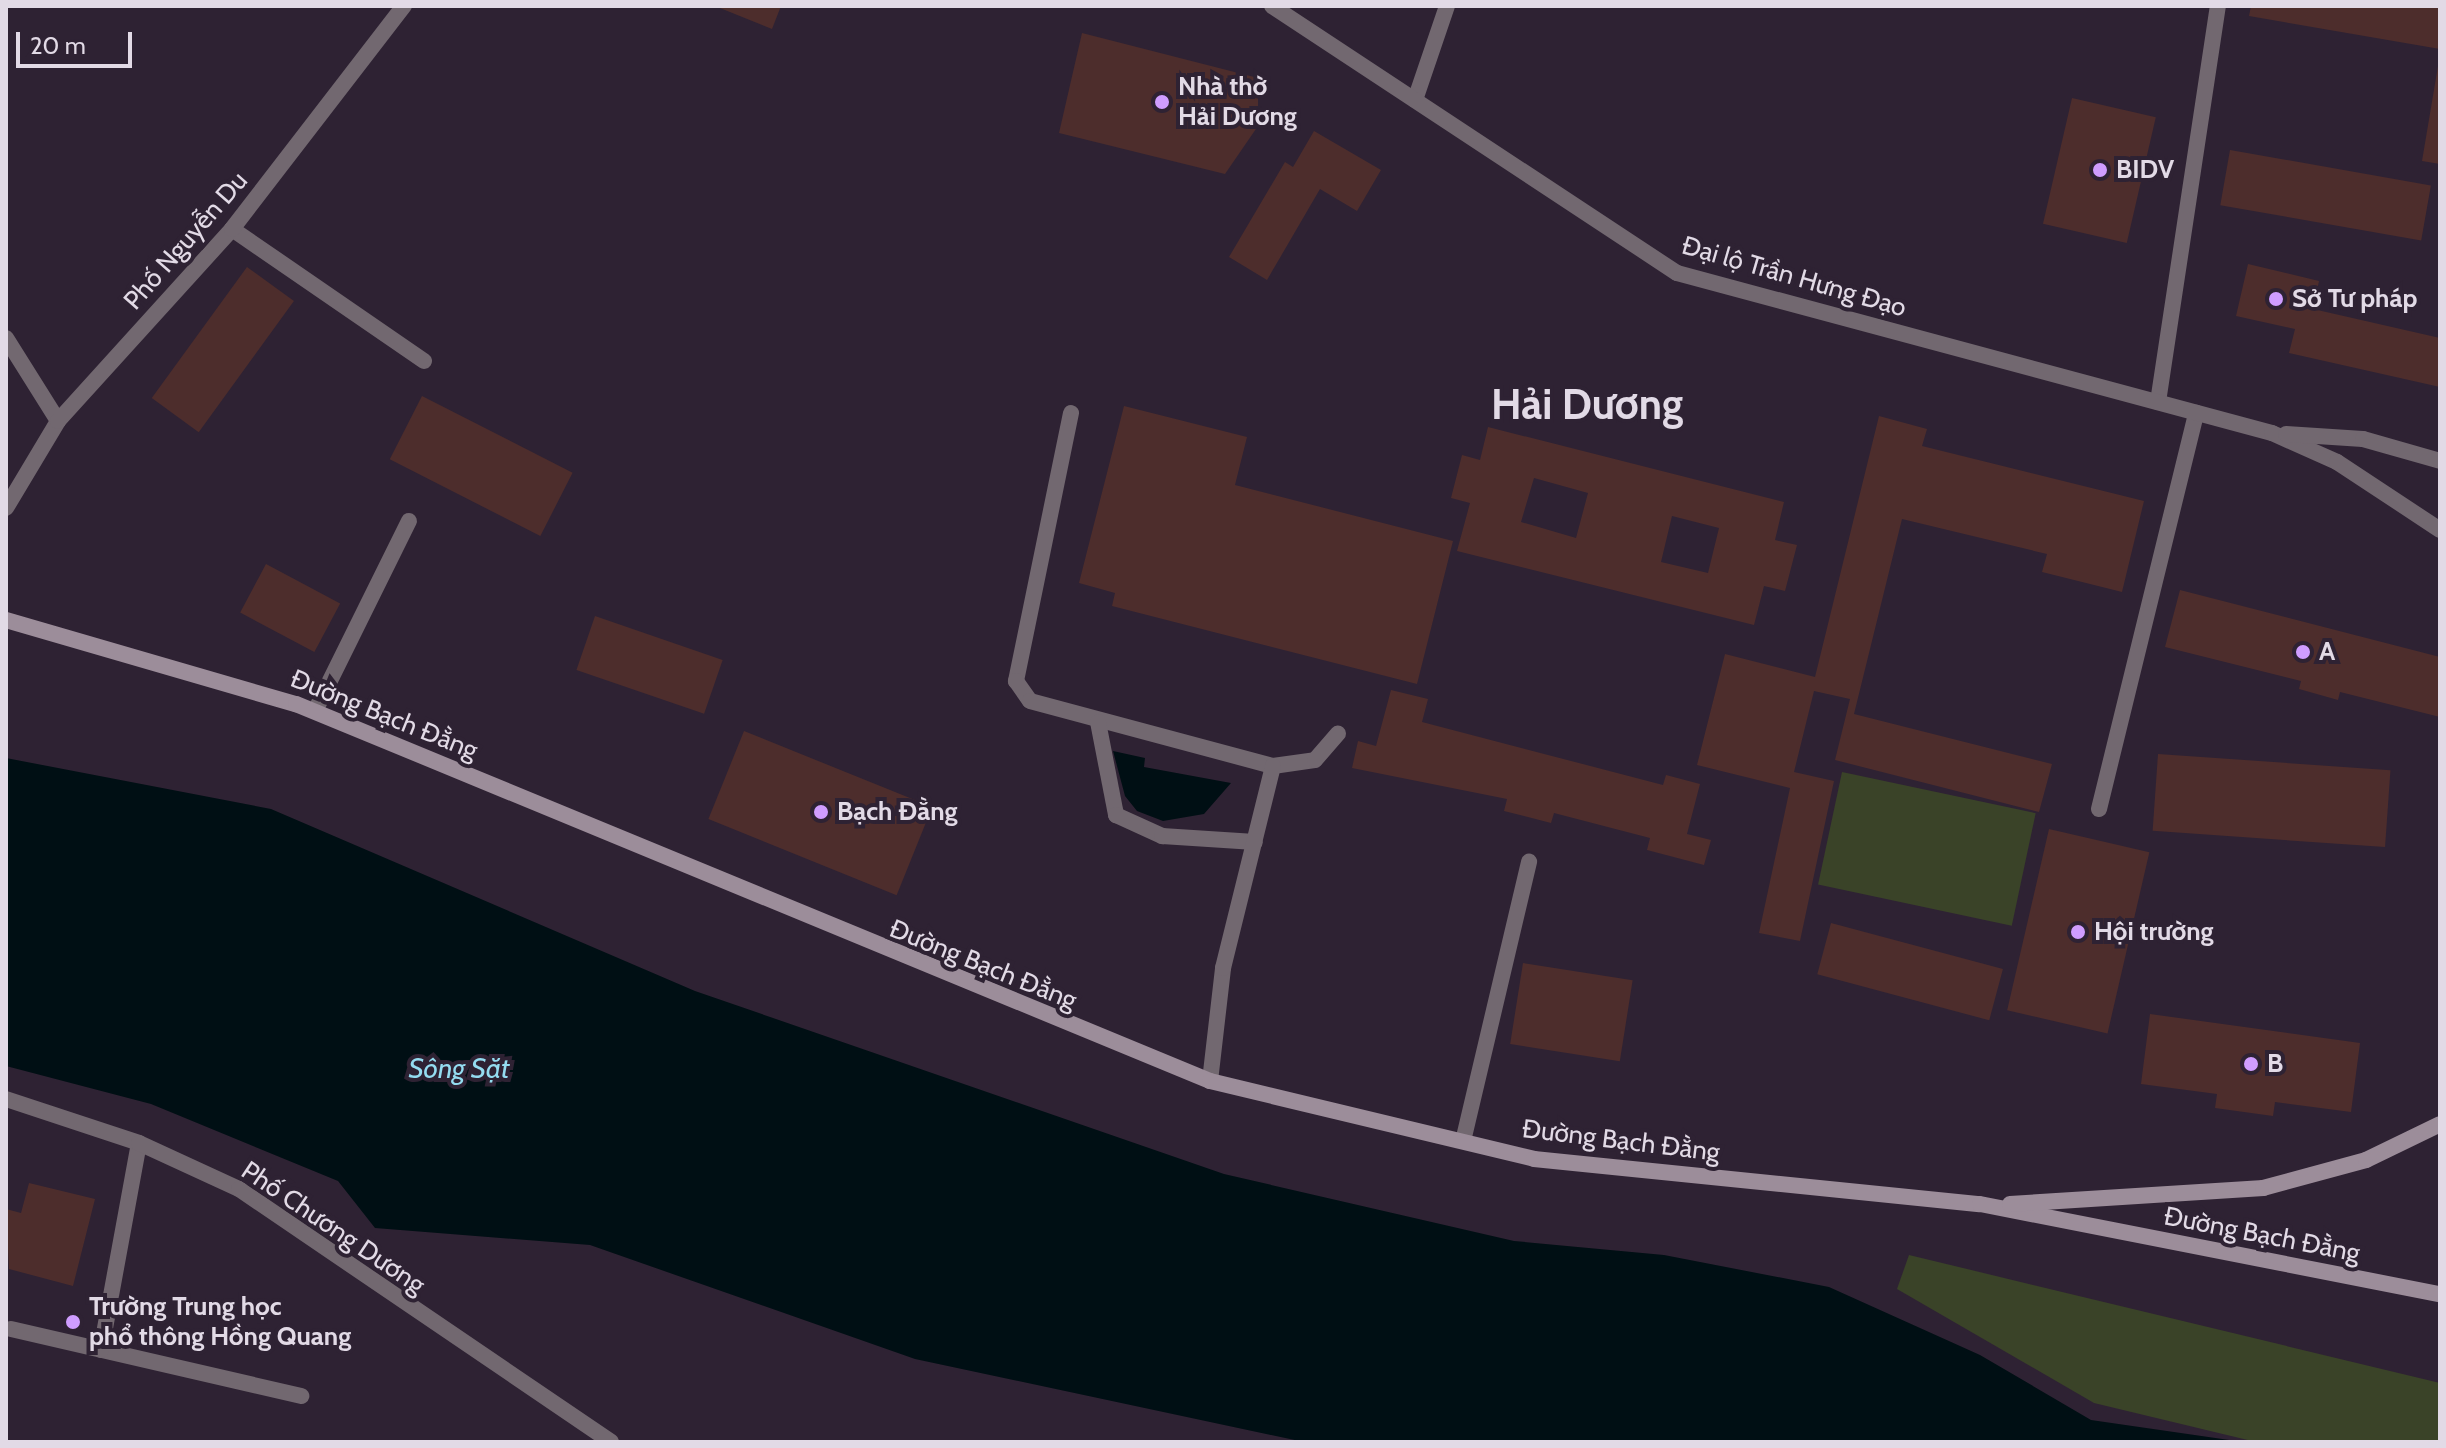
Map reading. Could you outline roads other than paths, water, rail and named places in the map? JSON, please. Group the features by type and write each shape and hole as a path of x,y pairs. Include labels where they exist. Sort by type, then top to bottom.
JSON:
{"main road":[{"name":"Đường Bạch Đằng","path":"6,620 315,711 1210,1081 1464,1137 1534,1159 1980,1204 2440,1294"},
{"name":"Đường Bạch Đằng","path":"1980,1204 2263,1188 2366,1160 2440,1124"}],"street":[{"name":"Phố Nguyễn Du","path":"6,508 58,421 232,229 404,6"},
{"name":"Đại lộ Trần Hưng Đạo","path":"1272,6 1677,273 2272,433 2337,462 2440,530"},
{"path":"1415,100 1447,6"},
{"path":"2158,402 2218,6"},
{"path":"232,229 424,361"},
{"path":"6,338 58,421"},
{"path":"1071,413 1016,681 1030,701 1098,722 1273,766 1315,760 1338,734"},
{"path":"2099,809 2196,413"},
{"name":"Đại lộ Trần Hưng Đạo","path":"2272,433 2363,439 2440,461"},
{"path":"315,711 409,521"},
{"path":"1098,722 1116,815 1162,836 1255,842"},
{"path":"1210,1081 1223,968 1273,766"},
{"path":"1464,1137 1529,862"},
{"name":"Phố Chương Dương","path":"6,1099 139,1143 239,1189 611,1442"},
{"path":"101,1350 139,1143"},
{"path":"11,1329 301,1396"}],"water":[{"path":"1113,751 1145,758 1144,767 1231,783 1204,814 1163,821 1137,811 1125,796"},
{"name":"Sông Sặt","path":"6,758 271,809 695,991 1224,1174 1514,1241 1664,1255 1829,1287 1980,1355 2091,1420 2243,1442 1304,1442 915,1359 590,1245 375,1228 338,1181 151,1104 6,1066"}],"place":[{"name":"Nhà thờ Hải Dương","path":"1162,102"},
{"name":"BIDV","path":"2100,170"},
{"name":"Sở Tư pháp","path":"2276,299"},
{"name":"A","path":"2303,652"},
{"name":"Bạch Đằng","path":"821,812"},
{"name":"Hội trường","path":"2078,932"},
{"name":"B","path":"2251,1064"},
{"name":"Trường Trung học phổ thông Hồng Quang","path":"73,1322"}],"district":[{"name":"Hải Dương","path":"1587,404"}]}
